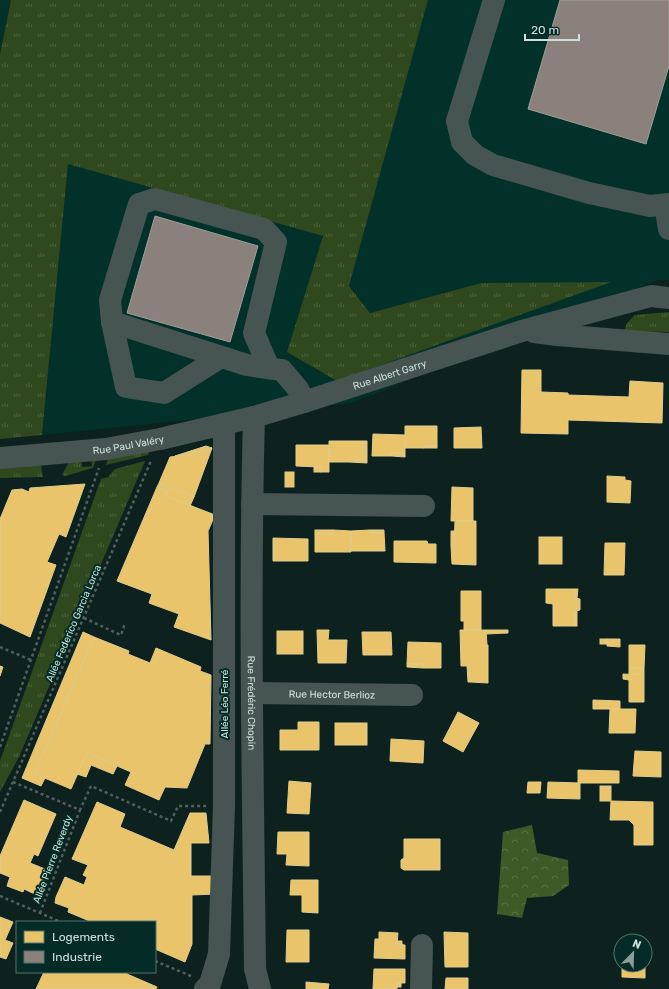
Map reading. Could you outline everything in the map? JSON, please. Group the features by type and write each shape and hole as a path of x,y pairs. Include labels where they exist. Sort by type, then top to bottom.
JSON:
{"street":[{"path":"494,0 457,121 462,142 475,155 493,165 589,193 650,206 667,204 669,229"},
{"path":"221,356 164,393 126,387 112,322 110,300 139,204 156,198 264,230 276,242 254,333 275,369 298,390 304,402"},
{"name":"Rue Albert Garry","path":"254,417 525,330 651,296 669,298"},
{"path":"112,322 247,364 275,369"},
{"name":"Rue Albert Garry","path":"525,330 556,335 669,344"},
{"name":"Rue Paul Valéry","path":"0,458 106,449 160,439 254,417"},
{"name":"Rue Frédéric Chopin","path":"254,417 252,504 254,969 260,989"},
{"name":"Allée Léo Ferré","path":"208,986 219,954 224,806 224,424"},
{"path":"252,504 424,506"},
{"name":"Rue Hector Berlioz","path":"252,693 412,695"},
{"path":"421,989 422,945"}],"path":[{"name":"Allée Federico Garcia Lorca","path":"0,812 160,439"},
{"path":"0,747 106,449"},
{"path":"84,618 121,635 125,623"},
{"path":"0,647 31,660"},
{"name":"Allée Pierre Reverdy","path":"13,782 80,810"},
{"name":"Allée Pierre Reverdy","path":"40,913 80,810 91,786 172,821 178,806 224,806"},
{"path":"0,896 59,921"},
{"path":"156,961 208,986"}],"shaded area":[{"path":"0,0 11,0 0,54"},
{"path":"428,0 669,0 669,280 658,280 352,403 42,435 68,163 323,236 287,352 481,283 370,313 349,286"}],"green space":[{"path":"11,0 428,0 349,286 370,313 481,283 611,282 337,381 287,352 323,236 68,164 42,435 0,439 0,54"},
{"path":"669,312 669,332 624,331 627,323 635,315"},
{"path":"151,449 148,455 106,465 109,455"},
{"path":"91,457 97,457 93,468 65,476 62,475 69,462 81,458 82,467 92,466"},
{"path":"145,461 19,757 0,792 0,761 101,479 108,477 115,469"},
{"path":"41,465 43,477 0,478 0,467"},
{"path":"532,825 537,853 568,860 569,885 553,896 527,898 522,918 497,914 503,832"}],"building: Logements":[{"path":"522,370 541,370 541,392 568,393 568,395 629,397 630,381 663,383 662,423 568,420 568,434 521,433"},
{"path":"405,426 437,426 437,446 405,448"},
{"path":"481,427 482,448 454,448 454,428"},
{"path":"373,434 405,435 405,453 391,453 392,456 372,456"},
{"path":"329,441 362,441 362,460 349,460 349,462 329,462"},
{"path":"362,441 367,441 367,461 362,460"},
{"path":"296,445 329,445 329,472 320,472 320,467 296,466"},
{"path":"206,446 212,448 195,454 175,456"},
{"path":"424,446 437,446 437,448 424,448"},
{"path":"212,448 194,497 159,483 170,457 195,454"},
{"path":"391,453 405,453 405,457 392,456"},
{"path":"349,460 367,461 367,463 349,462"},
{"path":"314,467 320,467 320,472 314,472"},
{"path":"285,472 294,472 294,487 285,487"},
{"path":"607,476 625,477 625,480 631,481 630,503 607,502"},
{"path":"159,483 194,497 190,506 166,496 168,491 157,487"},
{"path":"85,484 66,537 59,534 47,562 56,565 30,637 0,623 0,519 12,490 22,489 29,492 30,488"},
{"path":"157,487 168,491 166,496 215,515 208,531 211,640 174,627 179,614 149,603 152,594 117,581"},
{"path":"452,487 473,488 473,521 451,521"},
{"path":"455,521 476,521 476,565 452,564 451,546 454,547"},
{"path":"315,530 333,530 333,534 315,534"},
{"path":"333,530 351,531 351,552 315,552 315,534 333,534"},
{"path":"369,530 384,530 384,532 370,532"},
{"path":"369,530 370,532 384,532 385,551 351,551 351,531"},
{"path":"451,531 455,531 454,547 451,546"},
{"path":"539,537 562,537 562,564 539,564"},
{"path":"273,538 308,539 308,561 273,561"},
{"path":"394,541 427,541 428,544 436,544 436,563 394,562"},
{"path":"605,543 625,543 624,575 604,575"},
{"path":"546,589 575,589 575,598 580,599 580,610 575,611 575,626 553,626 553,604 546,603"},
{"path":"575,589 578,589 577,598 575,598"},
{"path":"461,591 481,591 481,630 464,630 464,621 461,621"},
{"path":"575,611 577,611 577,626 575,626"},
{"path":"317,630 329,630 328,640 347,640 346,663 318,663"},
{"path":"460,630 486,630 488,645 488,683 470,682 469,666 461,666"},
{"path":"486,630 508,630 508,633 486,634"},
{"path":"277,631 303,631 303,654 277,654"},
{"path":"83,632 94,637 35,774 45,778 41,786 22,778"},
{"path":"362,632 391,632 392,655 363,655"},
{"path":"94,637 129,651 128,654 150,663 156,648 201,667 200,671 211,675 210,744 205,744 187,788 165,787 159,800 125,785 131,772 87,753 71,789 35,774"},
{"path":"600,639 607,639 607,644 600,644"},
{"path":"607,639 620,639 620,647 607,646"},
{"path":"408,642 441,643 441,668 423,668 423,664 407,664"},
{"path":"629,645 645,645 644,668 629,668"},
{"path":"407,664 423,664 423,668 407,667"},
{"path":"0,666 3,667 0,676"},
{"path":"467,666 469,666 470,682 468,682"},
{"path":"629,668 644,668 644,675 629,674"},
{"path":"623,674 644,675 644,702 629,702 629,680 623,679"},
{"path":"593,700 620,701 620,709 593,709"},
{"path":"610,709 636,709 635,733 609,733"},
{"path":"458,712 479,723 463,752 443,741"},
{"path":"298,722 319,722 319,750 280,750 280,730 298,730"},
{"path":"335,723 367,723 367,745 335,745"},
{"path":"391,739 424,741 423,763 390,761"},
{"path":"635,751 661,752 661,777 633,776"},
{"path":"87,753 117,766 113,774 91,765 86,777 77,774"},
{"path":"578,770 619,771 619,783 578,783"},
{"path":"289,781 311,783 309,814 287,813"},
{"path":"528,782 541,782 540,793 527,793"},
{"path":"548,782 580,783 580,799 547,798"},
{"path":"600,786 611,786 611,801 600,801"},
{"path":"24,800 56,814 38,856 34,854 30,863 50,871 39,896 24,889 23,892 7,886 10,877 0,873 0,856"},
{"path":"611,801 653,802 653,845 634,845 634,825 629,820 610,820"},
{"path":"97,802 125,814 120,827 174,850 190,813 206,813 209,843 191,843 191,876 216,876 216,894 192,895 192,944 185,962 156,949 156,921 90,921 68,912 69,908 55,903 56,897 65,877 84,885 87,877 83,875 88,865 72,859"},
{"path":"278,832 309,832 309,866 286,865 287,854 277,854"},
{"path":"404,839 440,839 440,870 404,870 401,868 401,860 404,858"},
{"path":"291,880 318,880 318,913 302,912 302,895 290,895"},
{"path":"0,917 13,922 5,940 13,943 6,959 0,957"},
{"path":"287,930 309,930 309,962 286,962"},
{"path":"379,932 398,933 397,944 405,945 405,959 374,958 375,939 379,939"},
{"path":"444,932 468,933 468,967 445,967"},
{"path":"397,941 402,941 402,945 397,944"},
{"path":"374,969 405,969 405,983 397,983 397,989 373,989"},
{"path":"44,973 127,973 157,987 156,989 36,989"},
{"path":"622,973 645,973 645,978 622,977"},
{"path":"446,978 468,978 468,989 445,989"},
{"path":"306,982 329,984 328,989 306,989"},
{"path":"397,983 401,983 401,987 397,987"}],"building: Industrie":[{"path":"560,0 669,0 669,66 646,144 528,109"},
{"path":"155,216 258,246 230,342 127,313"}]}
